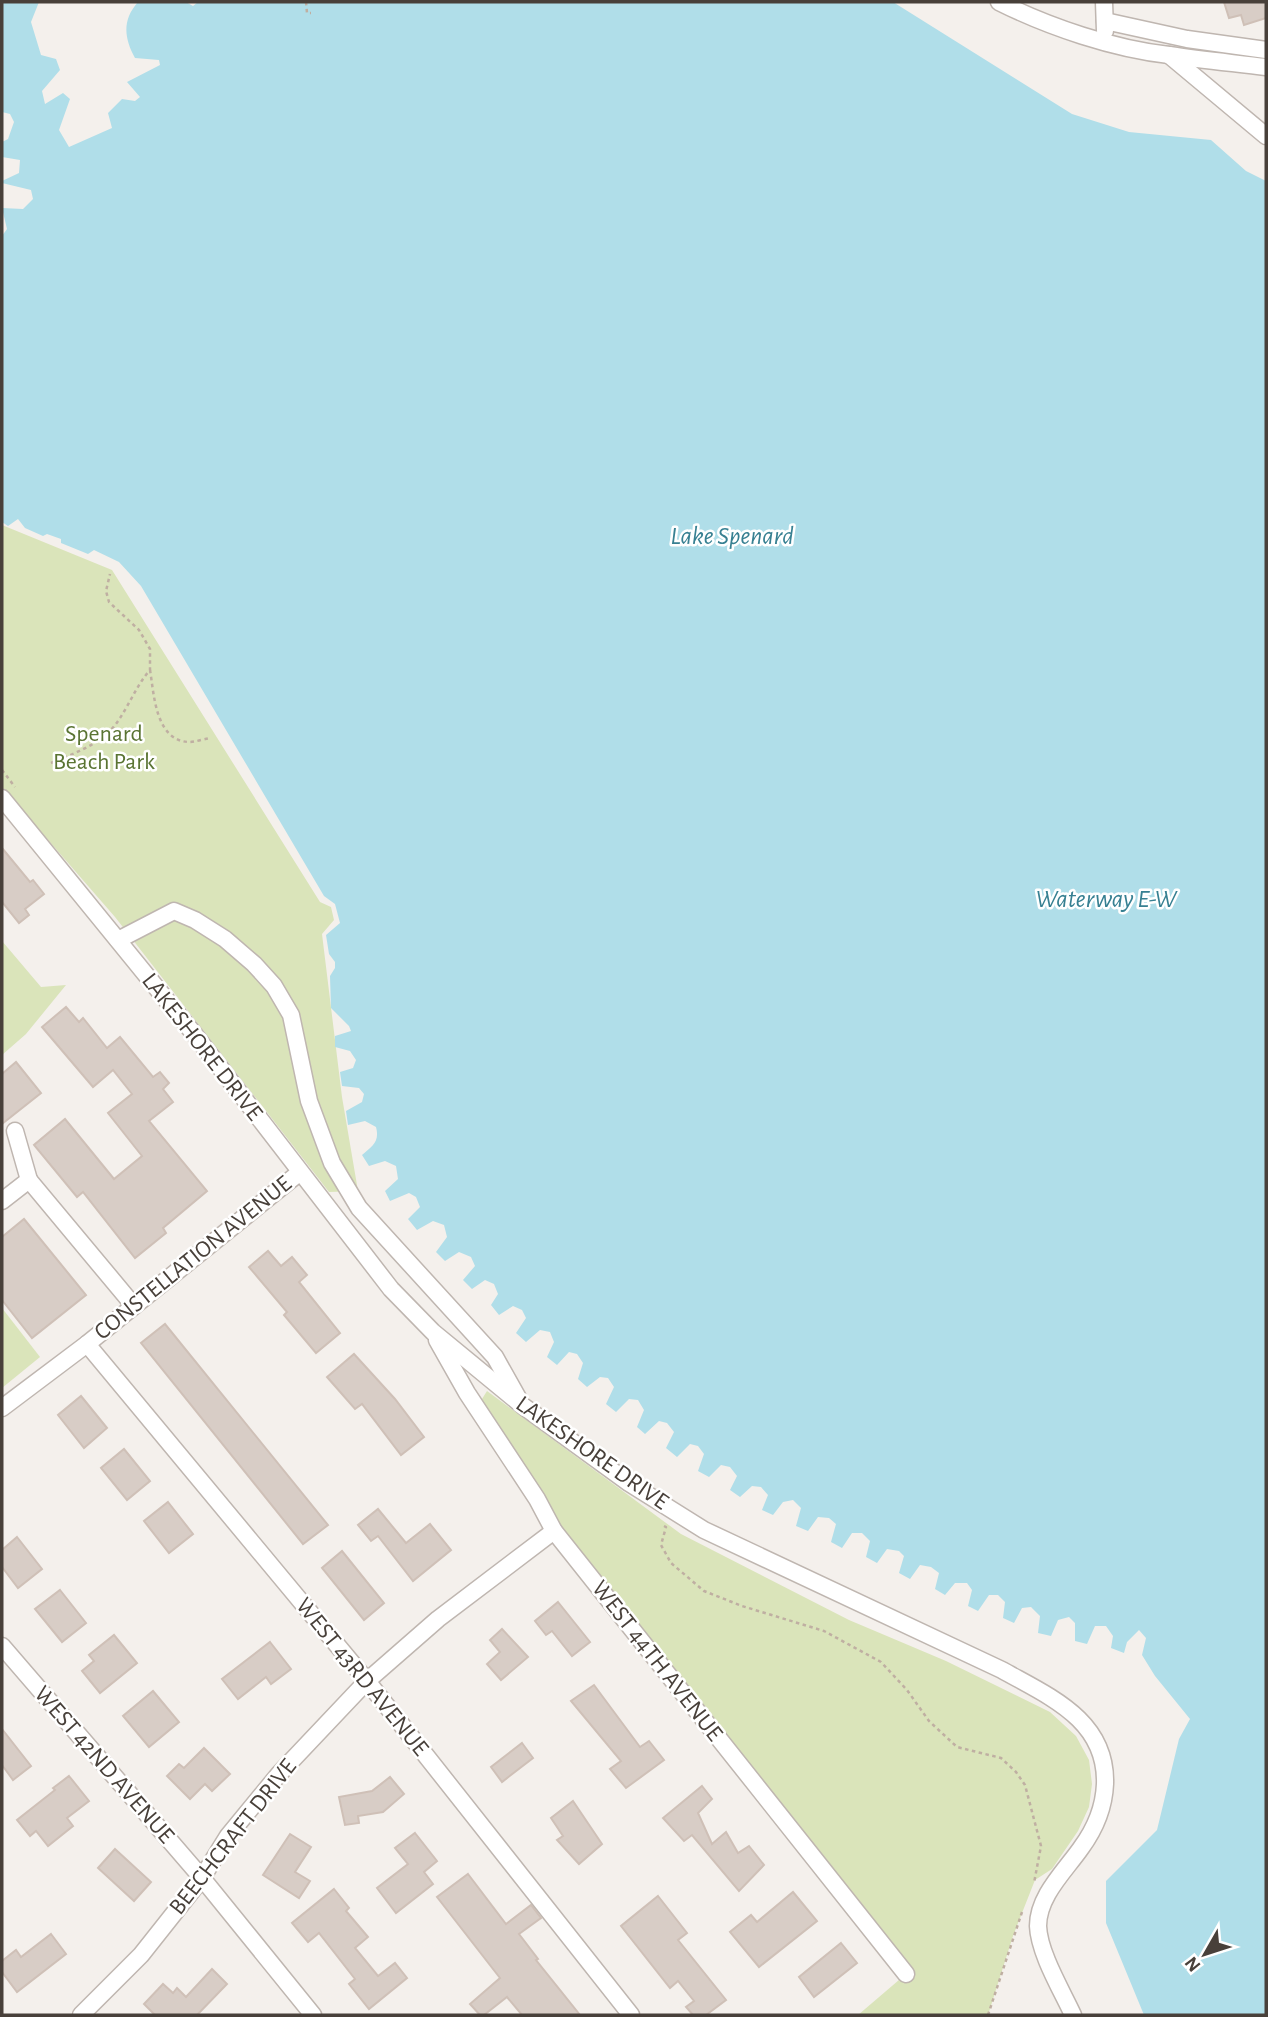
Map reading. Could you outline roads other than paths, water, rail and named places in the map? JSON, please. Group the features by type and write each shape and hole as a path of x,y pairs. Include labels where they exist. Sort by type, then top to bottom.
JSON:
{"street":[{"path":"999,2 1018,12 1105,41 1169,55 1266,67"},
{"path":"1104,2 1105,41"},
{"path":"1105,21 1187,39 1266,50"},
{"path":"1169,55 1266,136"},
{"name":"LAKESHORE DRIVE","path":"2,799 195,1035 391,1289 433,1332 523,1406 629,1483 704,1530 1002,1670 1048,1695 1082,1721 1100,1745 1105,1768 1105,1795 1100,1817 1042,1904 1038,1926 1045,1953 1073,2015"},
{"path":"118,940 174,911 195,919 225,939 274,986 291,1014 309,1101 332,1163 359,1208 495,1357 523,1406"},
{"path":"15,1131 29,1180 134,1306"},
{"name":"CONSTELLATION AVENUE","path":"2,1408 87,1344 299,1172"},
{"path":"2,1201 29,1180"},
{"name":"WEST 44TH AVENUE","path":"433,1332 467,1393 537,1499 554,1531 906,1974"},
{"name":"WEST 43RD AVENUE","path":"87,1344 367,1681 631,2015"},
{"name":"BEECHCRAFT DRIVE","path":"81,2015 141,1955 202,1878 228,1836 279,1774 367,1681 438,1619 554,1531"},
{"name":"WEST 42ND AVENUE","path":"2,1646 202,1878 313,2015"}],"water":[{"name":"Lake Spenard","path":"2,2 39,2 31,22 41,55 56,59 60,70 42,91 45,104 63,93 70,99 59,130 69,147 112,128 108,113 122,99 135,101 140,97 127,82 160,65 159,60 135,58 129,43 127,22 138,2 186,2 193,6 198,2 893,2 1072,114 1129,132 1211,140 1246,171 1266,181 1266,2015 1144,2015 1106,1923 1106,1881 1157,1830 1179,1739 1190,1719 1155,1676 1142,1655 1146,1638 1139,1630 1127,1642 1124,1653 1111,1648 1113,1636 1106,1626 1095,1626 1087,1644 1075,1641 1075,1623 1069,1617 1058,1620 1051,1636 1038,1633 1040,1616 1031,1607 1022,1608 1014,1623 1003,1618 1005,1602 998,1595 989,1595 978,1611 968,1606 972,1590 967,1583 955,1583 945,1595 935,1589 939,1573 931,1567 920,1565 910,1579 899,1573 904,1556 899,1551 887,1549 877,1563 866,1557 870,1541 862,1533 852,1533 842,1548 831,1542 836,1524 829,1518 818,1517 808,1531 796,1526 801,1508 793,1500 783,1502 773,1515 762,1510 768,1495 761,1487 752,1486 740,1497 730,1490 737,1476 730,1467 721,1465 709,1477 698,1471 704,1454 698,1446 690,1444 677,1457 666,1448 674,1432 667,1423 659,1421 645,1434 637,1427 644,1410 638,1400 629,1399 616,1412 606,1404 614,1387 608,1378 600,1377 587,1387 578,1379 583,1363 577,1354 569,1352 557,1365 547,1357 554,1342 550,1332 540,1330 526,1342 516,1333 526,1318 522,1310 513,1306 499,1315 491,1305 498,1294 494,1284 485,1280 472,1289 463,1280 475,1266 471,1257 459,1252 445,1261 436,1252 447,1237 444,1225 433,1221 417,1230 408,1219 420,1207 416,1197 409,1193 390,1201 385,1191 398,1179 396,1166 385,1161 369,1166 362,1155 376,1140 376,1127 365,1121 348,1125 346,1111 362,1102 364,1094 359,1088 342,1086 340,1072 353,1068 356,1060 350,1051 335,1047 335,1036 351,1031 331,1008 330,976 335,962 329,954 326,935 340,923 335,904 324,896 141,586 119,562 94,550 88,554 61,543 61,539 47,534 43,536 25,528 18,519 8,526 2,522 2,236 7,229 2,208 23,209 33,199 31,190 2,183 19,173 20,160 2,157 2,142 8,139 14,122 10,114 2,112"}],"park label":[{"name":"Spenard Beach Park","path":"104,748"}],"water label":[{"name":"Waterway E-W","path":"1106,899"}]}
